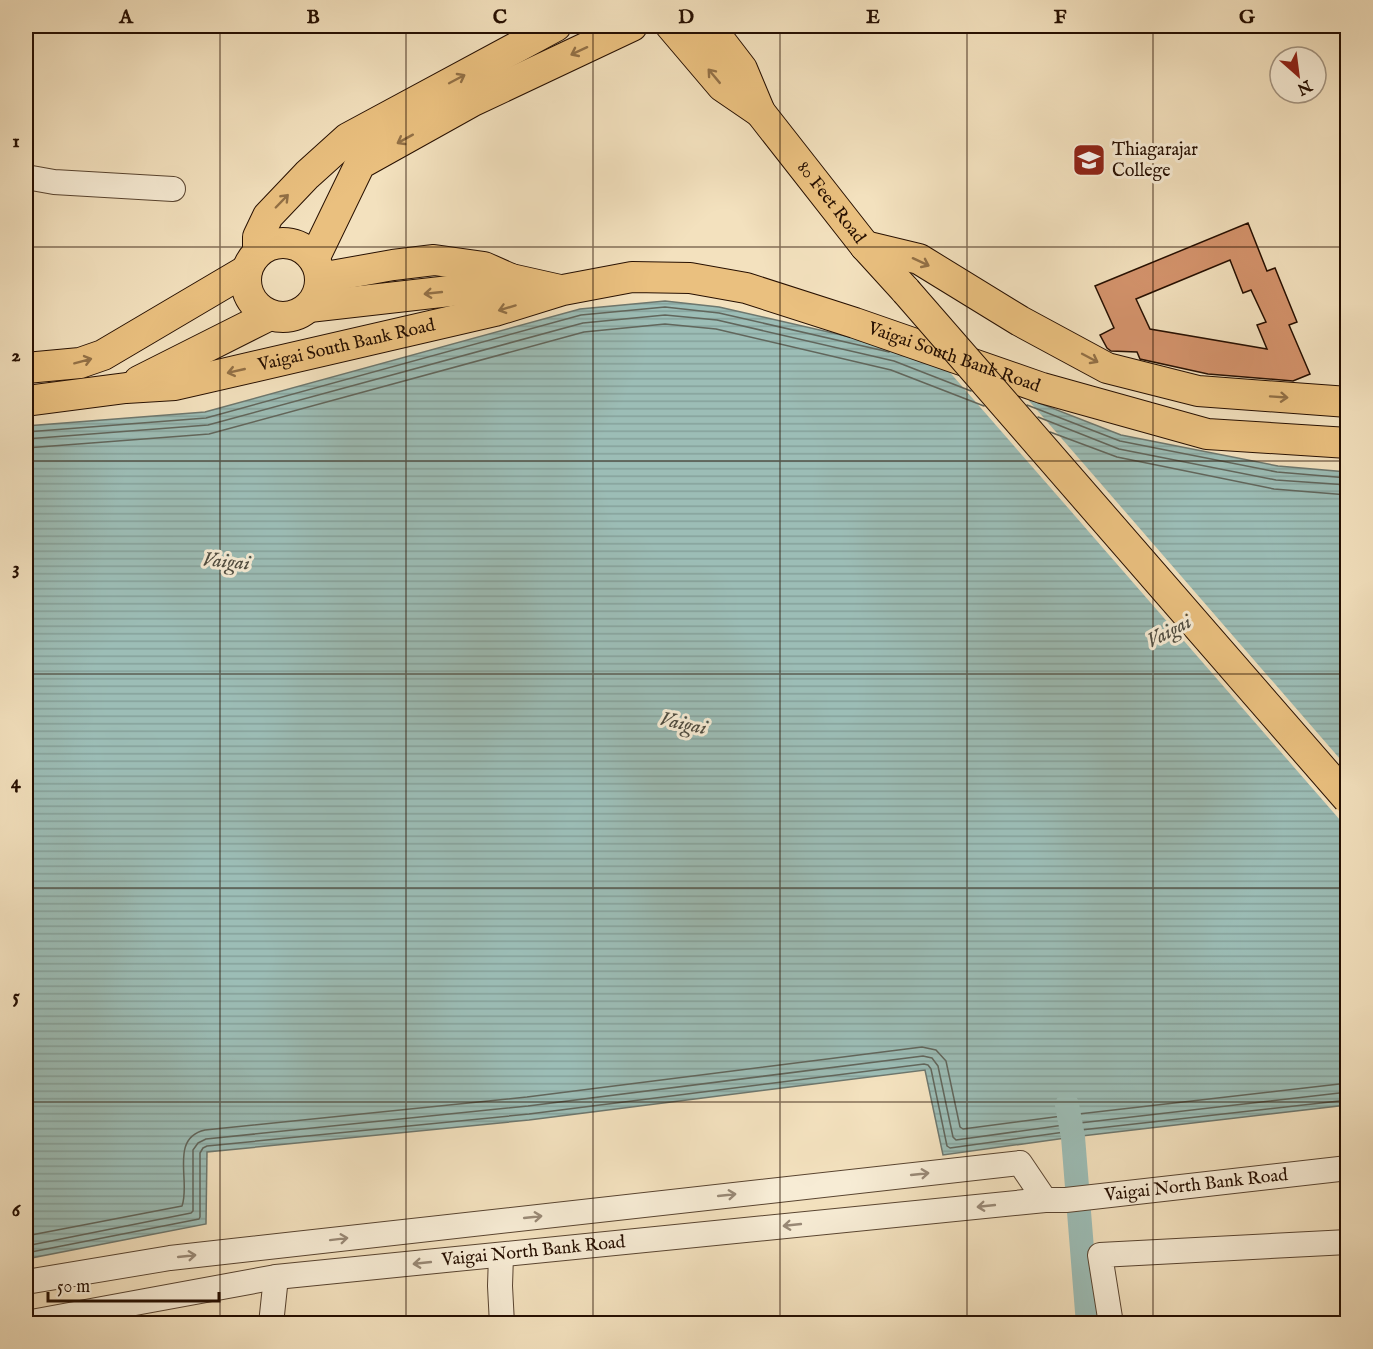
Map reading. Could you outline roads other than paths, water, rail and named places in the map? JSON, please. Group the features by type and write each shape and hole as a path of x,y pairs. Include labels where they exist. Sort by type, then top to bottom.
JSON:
{"main road":[{"path":"556,26 348,138 307,175 268,216 258,237 246,281 253,302 270,315 291,316 309,306 319,289 317,268 360,164 473,101 632,26"},
{"name":"80 Feet Road","path":"671,26 722,86 760,112"},
{"name":"80 Feet Road","path":"709,26 742,69 760,112 865,246 1347,799"},
{"path":"26,368 80,363 104,355 253,261 267,246 288,243 298,245 317,268"},
{"path":"865,246 919,259 1020,321 1107,368 1197,391 1347,402"},
{"path":"317,268 393,265 434,260 484,267 511,279"},
{"name":"Vaigai South Bank Road","path":"26,400 126,388 175,385 495,311 563,290 632,278 690,278 746,288 1042,388 1208,434 1347,443"},
{"name":"Vaigai South Bank Road","path":"309,306 485,287 511,279 563,290"},
{"name":"Vaigai South Bank Road","path":"126,388 270,315"}],"street":[{"path":"26,177 54,182 173,189"},
{"path":"26,1282 170,1258 1020,1163 1056,1200"},
{"name":"Vaigai North Bank Road","path":"26,1323 276,1277 1096,1196 1347,1168"},
{"path":"1111,1323 1100,1255 1347,1242"},
{"path":"501,1255 502,1323"},
{"path":"271,1323 276,1277"}],"water":[{"name":"Vaigai","path":"665,301 719,307 898,348 1121,435 1278,466 1347,472 1347,1105 1073,1137 943,1155 925,1070 529,1120 207,1152 206,1224 26,1259 26,426 205,412 580,309"}],"waterway":[{"path":"1067,1105 1073,1137 1088,1324"}],"place":[{"name":"Thiagarajar College","path":"1089,160"}]}
